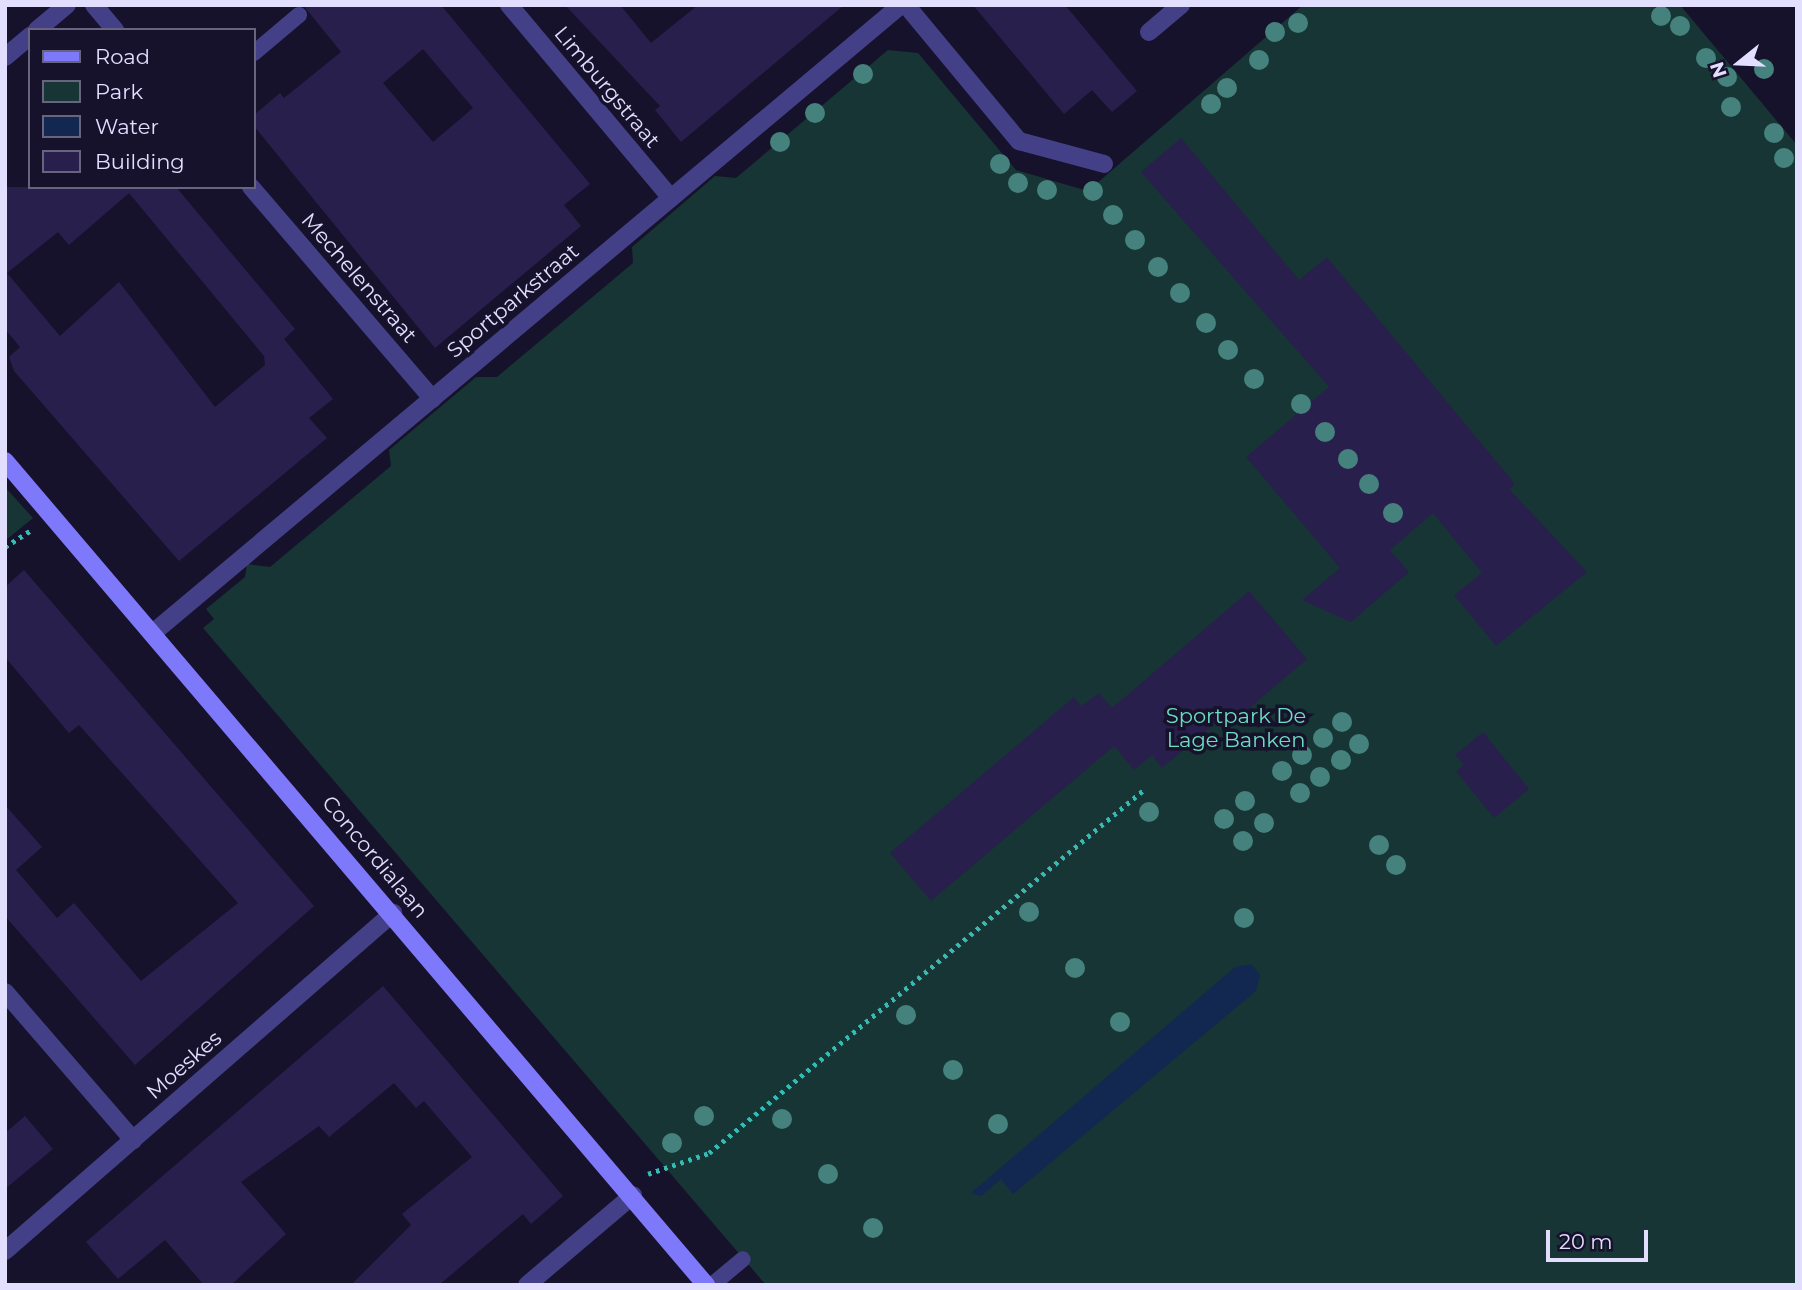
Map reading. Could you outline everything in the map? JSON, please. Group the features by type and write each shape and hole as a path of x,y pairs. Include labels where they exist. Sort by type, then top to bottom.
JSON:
{"street":[{"path":"39,28 67,5"},
{"path":"94,5 114,28"},
{"name":"Limburgstraat","path":"509,5 671,198"},
{"name":"Sportparkstraat","path":"154,632 903,5 1019,141 1104,164"},
{"path":"1149,32 1181,5"},
{"path":"5,57 28,38"},
{"name":"Mechelenstraat","path":"253,189 433,399"},
{"name":"Concordialaan","path":"5,461 154,632 631,1193 706,1285"},
{"name":"Moeskes","path":"5,1251 393,913"},
{"path":"5,992 133,1140"},
{"path":"527,1285 631,1193"}],"lane":[{"path":"256,51 299,15"},
{"path":"712,1285 743,1259"}],"path":[{"path":"5,547 24,531 43,529"},
{"path":"631,1193 648,1174 709,1153 1146,788"}],"green space":[{"name":"Sportpark De Lage Banken","path":"1303,5 1680,5 1797,145 1797,1285 766,1285 203,628 214,619 206,609 245,577 247,564 270,567 391,466 389,450 476,377 497,377 633,263 632,247 715,176 736,178 888,50 918,53 1016,170 1088,191"},
{"path":"5,487 33,518 5,541"}],"water":[{"path":"1251,964 1260,975 1256,991 1013,1194 1001,1179 981,1196 971,1193 1235,967"}],"building":[{"path":"303,5 441,5 590,184 564,205 581,226 435,348 256,128 256,113 280,93 284,98 341,52","holes":["423,49 473,108 433,142 383,83"]},
{"path":"565,5 620,5 651,43 698,5 844,5 681,142 655,110 660,106"},
{"path":"973,5 1065,5 1137,91 1112,112 1092,90 1064,114"},
{"path":"1181,138 1299,280 1327,257 1515,484 1509,489 1587,572 1496,646 1454,595 1482,573 1433,513 1390,550 1409,572 1351,622 1302,600 1340,568 1246,457 1329,387 1141,172"},
{"path":"5,187 178,189 295,329 284,339 333,399 309,418 327,438 179,561 14,371 9,357 20,347 5,329","holes":["129,193 264,356 265,365 215,407 119,282 60,336 7,273 58,232 69,245"]},
{"path":"24,570 314,906 135,1065 5,916 5,805 42,847 16,870 57,918 74,903 141,981 238,903 79,725 69,733 5,657 5,587"},
{"path":"1249,591 1307,659 1226,728 1219,720 1162,768 1152,755 1134,770 1114,746 931,901 890,853 1074,697 1081,706 1099,693 1112,708"},
{"path":"1483,732 1529,789 1494,818 1456,771 1464,765 1455,755"},
{"path":"383,986 563,1196 531,1224 523,1214 439,1285 351,1285 411,1225 402,1214 472,1157 424,1101 416,1108 394,1083 329,1137 319,1126 241,1182 286,1234 231,1285 204,1285 165,1240 118,1279 86,1242"},
{"path":"25,1116 53,1149 5,1189 5,1133"}]}
